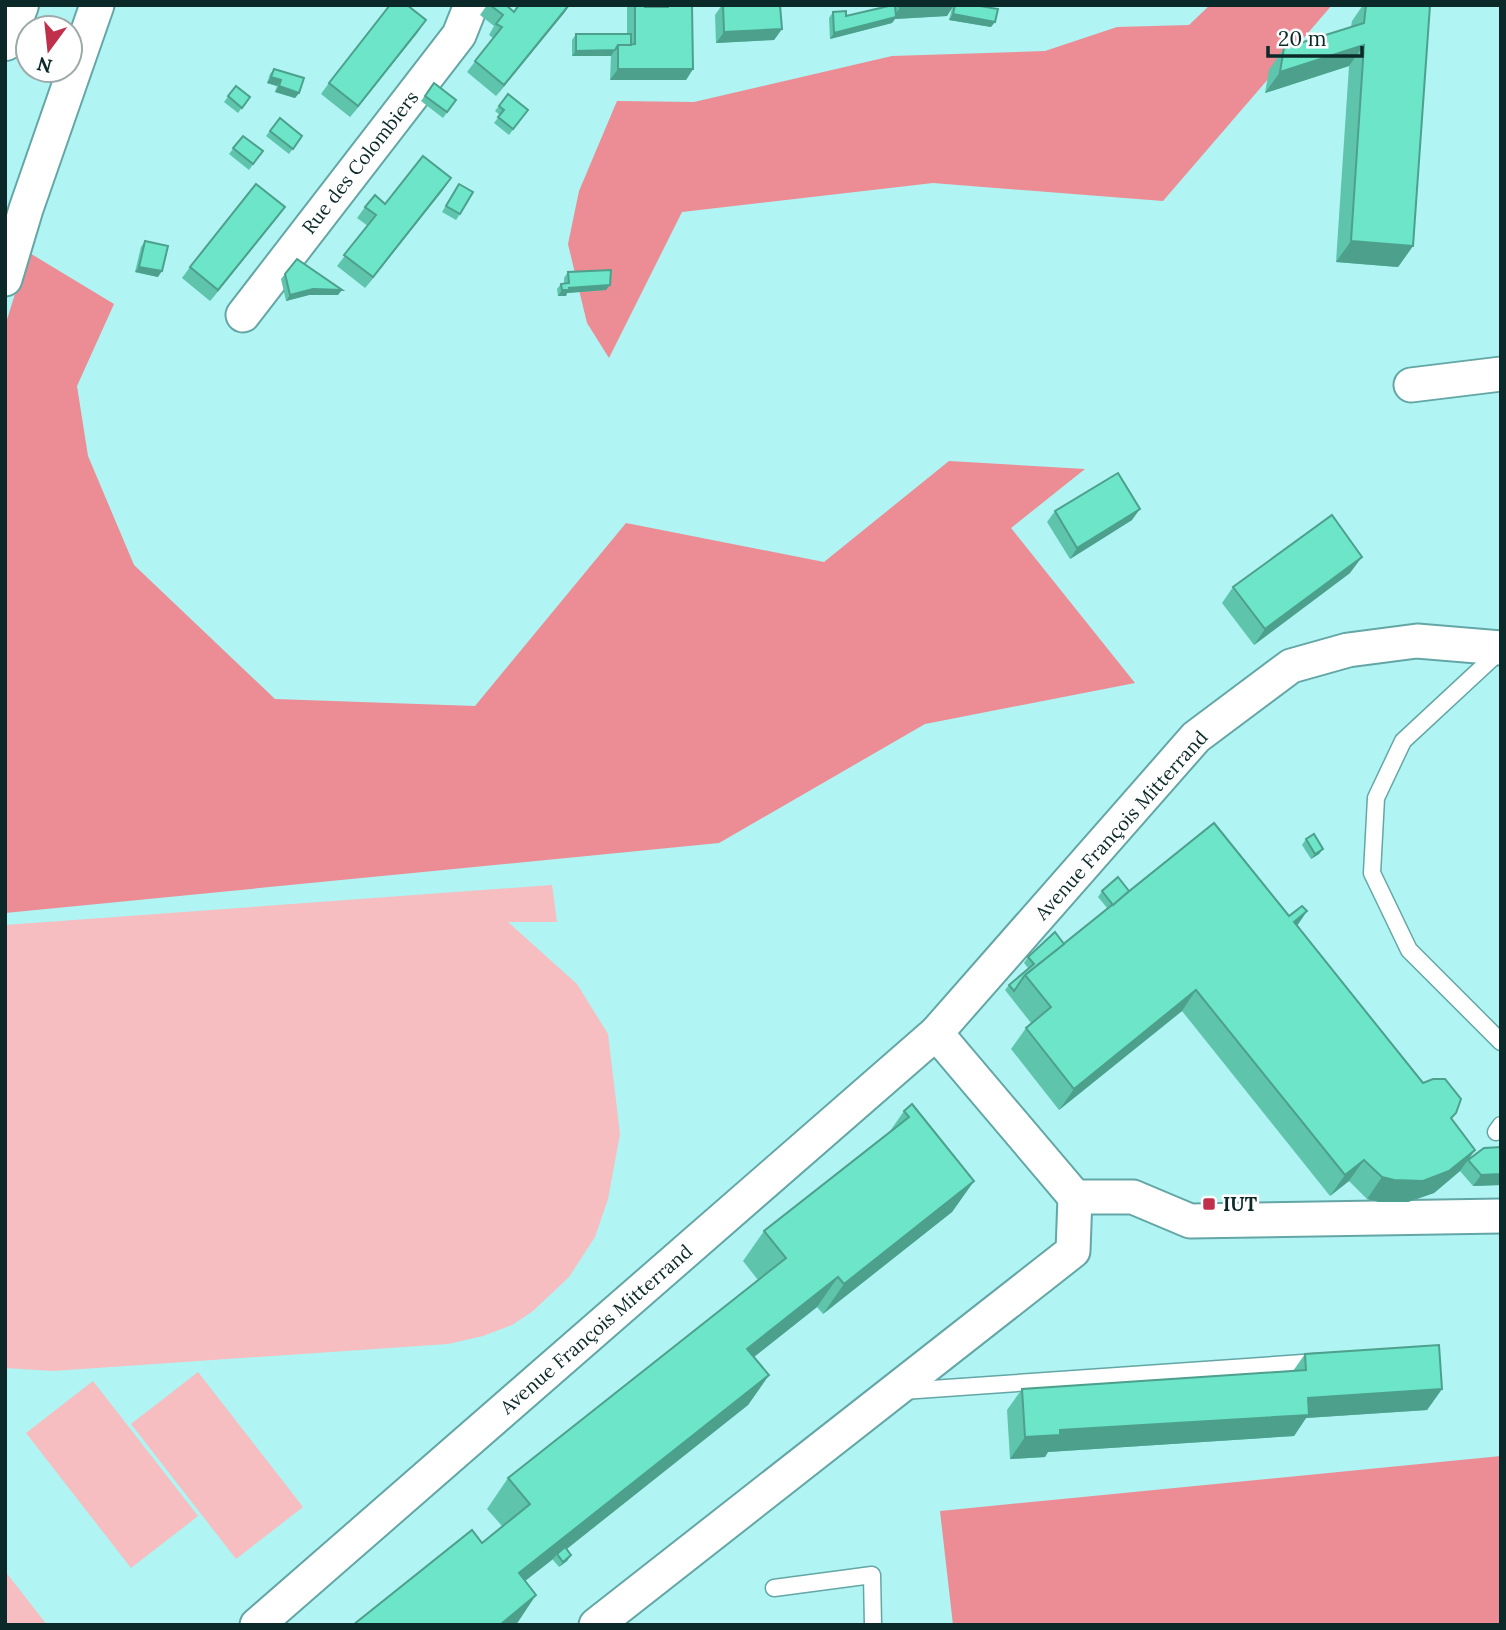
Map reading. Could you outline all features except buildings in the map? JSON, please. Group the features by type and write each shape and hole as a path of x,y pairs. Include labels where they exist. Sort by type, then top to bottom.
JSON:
{"main road":[{"path":"5,40 19,5"}],"street":[{"path":"5,279 26,209 97,5"},
{"name":"Rue des Colombiers","path":"243,315 459,35 471,5"},
{"path":"1411,385 1501,374"},
{"name":"Avenue François Mitterrand","path":"257,1625 936,1033 1196,737 1291,666 1348,650 1417,641 1501,649"},
{"path":"596,1625 1073,1251 1075,1197 936,1033"},
{"path":"1075,1197 1133,1198 1190,1221 1501,1216"}],"lane":[{"path":"1501,649 1403,741 1376,798 1372,873 1409,950 1501,1042"},
{"path":"895,1392 1332,1361"},
{"path":"775,1588 872,1575 873,1625"}],"shaded area":[{"path":"1210,5 1332,5 1163,201 933,183 682,212 609,358 587,323 568,244 579,191 617,101 694,102 892,56 1045,51 1117,27 1189,25"},
{"path":"28,252 114,304 77,386 88,456 134,565 275,699 475,706 626,523 824,562 949,461 1085,469 1011,528 1135,683 925,724 719,843 5,913 5,326"},
{"path":"552,885 557,922 508,922 577,984 608,1034 620,1134 608,1199 595,1237 569,1277 533,1311 512,1325 483,1336 448,1344 53,1371 5,1368 5,925"},
{"path":"198,1372 303,1507 236,1559 131,1424"},
{"path":"93,1381 198,1516 131,1568 26,1433"},
{"path":"1501,1456 1501,1625 953,1625 940,1511"},
{"path":"5,1571 47,1625 5,1625"}],"place":[{"name":"IUT","path":"1209,1204"}]}
